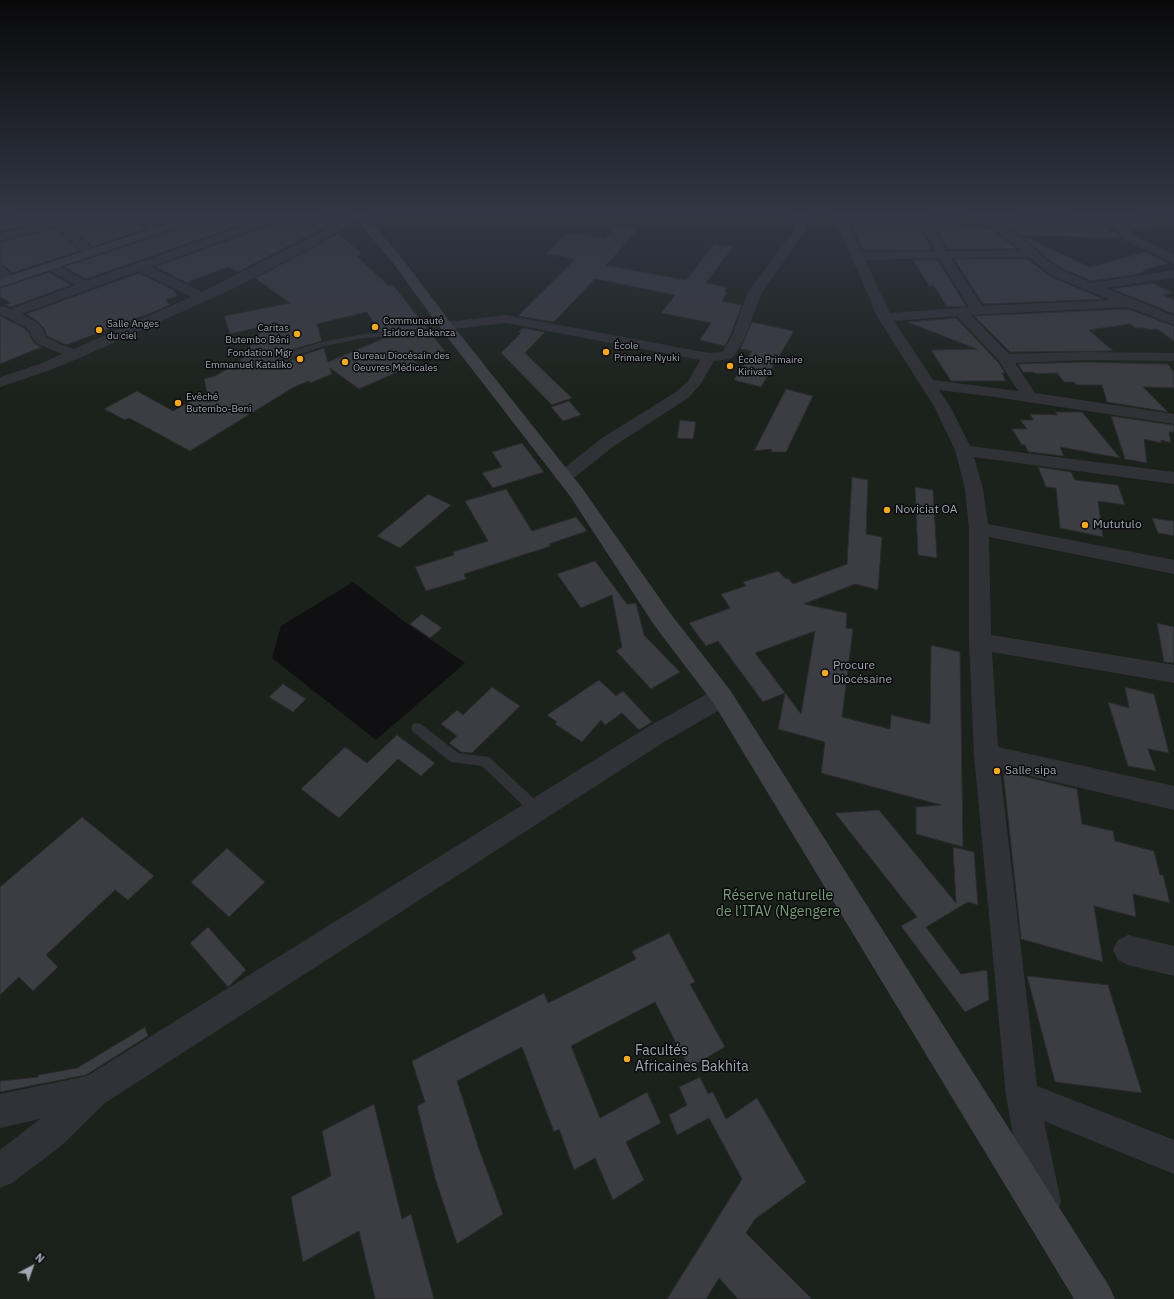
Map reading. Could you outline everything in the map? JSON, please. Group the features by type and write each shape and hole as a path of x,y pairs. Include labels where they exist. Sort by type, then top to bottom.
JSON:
{"street":[{"path":"5,282 29,274"},
{"path":"63,274 85,286"},
{"path":"6,311 85,286 118,274"},
{"path":"154,274 201,297"},
{"path":"0,382 45,367 77,354 250,274"},
{"path":"407,274 448,329 564,477 662,619 722,697 1096,1299"},
{"path":"448,329 492,320 506,319 709,357 725,356 730,352 739,335 755,292 768,274"},
{"path":"865,274 885,318 943,408 964,450 974,489 979,530 980,642 986,755 1022,1096 1046,1217"},
{"path":"954,274 978,310"},
{"path":"1058,274 1174,321"},
{"path":"1090,287 1174,274"},
{"path":"885,318 960,311 1128,303"},
{"path":"6,311 30,324 38,332 38,336 41,340 57,348 77,354"},
{"path":"960,311 1005,359 1030,398"},
{"path":"1005,359 1084,356 1174,357"},
{"path":"564,477 608,442 682,395 695,382 709,357"},
{"path":"928,384 1174,419"},
{"path":"964,450 1174,478"},
{"path":"979,530 1174,567"},
{"path":"980,642 1174,674"},
{"path":"0,1171 49,1134 94,1091 655,735 722,697"},
{"path":"986,755 1174,798"},
{"path":"1128,950 1174,961"},
{"path":"0,1111 94,1091"},
{"path":"1022,1096 1174,1157"}],"lane":[{"path":"275,364 295,353 322,344 364,336 448,329"},
{"path":"417,728 455,758 485,761 538,810"}],"green space":[{"name":"Réserve naturelle de l'ITAV (Ngengere","path":"0,274 1174,274 1174,1299 0,1299","holes":["353,582 409,625 465,663 376,740 272,658 281,626"]}],"building":[{"path":"44,274 52,274 71,285 11,307 5,305 10,303 0,297 0,288"},
{"path":"76,274 101,274 86,279"},
{"path":"137,274 140,274 174,290 177,296 166,300 170,305 66,345 47,336 44,328 36,320 26,314"},
{"path":"168,274 210,274 188,282 189,284"},
{"path":"263,274 376,274 389,286 393,285 428,329 379,332 367,312 317,324 322,341 291,350 270,365 274,367 279,367 299,356 324,348 328,362 384,338 433,336 445,351 412,360 418,363 359,389 330,368 332,374 310,383 309,381 294,387 190,451 129,418 125,420 104,409 137,391 173,411 207,392 204,379 215,376 239,362 265,326 230,334 224,316 290,303 255,278"},
{"path":"560,274 652,274 686,280 691,274 713,274 706,283 727,287 725,291 727,292 722,301 742,305 725,346 700,340 711,323 661,313 675,295 595,279 554,322 518,316"},
{"path":"921,274 946,274 966,306 947,307 934,286 929,286"},
{"path":"963,274 1047,274 1051,277 1104,299 983,304"},
{"path":"1074,274 1138,274 1134,275 1092,281"},
{"path":"1152,283 1173,293 1163,295 1174,300 1174,314 1112,289"},
{"path":"1128,309 1174,326 1174,341 1157,329 1150,330 1145,328 1135,328 1130,324 1089,330 1113,351 1010,352 974,316"},
{"path":"0,316 24,328 30,334 30,337 35,344 42,347 0,364"},
{"path":"956,318 998,362 1005,373 1002,373 1006,381 951,381 931,350 977,349 907,322"},
{"path":"752,322 794,331 761,387 734,380 752,351 740,349"},
{"path":"523,328 545,332 525,353 572,398 552,405 501,353 521,333 518,332"},
{"path":"1084,362 1168,364 1174,372 1174,388 1143,387 1168,412 1107,402 1102,385 1076,385 1074,382 1064,382 1057,373 1036,374 1034,372 1023,372 1018,364"},
{"path":"786,389 813,396 786,452 772,452 771,449 754,451"},
{"path":"569,401 581,415 563,421 551,407"},
{"path":"1055,412 1082,412 1120,458 1060,447 1064,456 1028,452 1025,445 1022,445 1012,429 1027,429 1020,420 1033,420 1030,414 1058,415"},
{"path":"1111,416 1174,425 1174,432 1169,432 1171,443 1161,440 1161,443 1144,439 1147,463 1125,459"},
{"path":"680,420 696,422 693,439 677,438"},
{"path":"522,443 544,472 493,488 482,473 502,467 492,452"},
{"path":"1038,467 1071,472 1075,480 1118,485 1125,505 1098,501 1103,537 1060,528 1056,488 1046,487"},
{"path":"852,477 868,480 866,534 882,537 878,590 855,584 804,604 847,613 846,628 853,629 842,717 890,729 891,715 930,724 931,645 960,652 963,847 916,834 916,807 941,805 821,773 825,742 778,729 785,693 763,702 718,641 706,646 689,623 730,608 721,594 746,586 743,582 778,571 786,579 788,578 793,584 847,564","holes":["815,631 801,714 755,653"]},
{"path":"915,487 933,490 937,558 918,555"},
{"path":"506,489 532,531 576,517 587,531 549,544 551,546 464,574 466,579 426,591 415,567 454,555 453,552 488,541 465,501"},
{"path":"428,494 451,505 400,548 377,536"},
{"path":"1152,518 1174,521 1174,536 1158,533"},
{"path":"595,561 627,604 636,603 644,635 680,672 651,689 616,651 622,647 612,595 581,608 557,574"},
{"path":"422,614 442,628 430,638 410,624"},
{"path":"1157,623 1174,627 1174,663 1164,662"},
{"path":"599,680 616,696 623,691 652,722 639,730 622,713 605,725 601,720 582,742 555,724 557,722 547,715"},
{"path":"283,684 306,699 293,712 269,697"},
{"path":"492,687 520,706 472,753 461,752 449,743 457,736 441,724 457,710 463,715"},
{"path":"1125,687 1154,694 1169,753 1148,749 1156,771 1128,766 1108,702 1129,708"},
{"path":"397,735 435,763 421,776 398,759 339,818 301,789 345,747 367,763"},
{"path":"1003,771 1077,789 1082,824 1113,831 1115,841 1154,851 1160,875 1163,875 1170,903 1133,894 1136,917 1094,906 1103,962 1021,939"},
{"path":"879,810 956,903 953,847 974,852 978,905 968,902 926,927 961,974 987,970 989,1000 965,1012 901,926 917,917 835,813"},
{"path":"82,817 154,876 128,900 115,890 46,955 58,967 33,991 19,977 0,995 0,887"},
{"path":"227,848 265,882 229,917 191,882"},
{"path":"208,927 246,970 228,987 190,943"},
{"path":"669,933 695,982 690,984 725,1047 689,1068 655,1002 571,1046 600,1118 647,1092 661,1123 626,1142 644,1180 613,1200 595,1158 574,1170 559,1129 554,1132 522,1047 457,1081 479,1149 503,1214 457,1244 435,1178 417,1106 425,1102 412,1061 544,993 548,1003 636,959 632,951"},
{"path":"1027,976 1108,985 1142,1093 1055,1082"},
{"path":"145,1027 148,1036 86,1075 0,1092 0,1081 38,1077 38,1075 77,1068"},
{"path":"700,1077 708,1094 713,1092 726,1119 757,1098 806,1182 755,1219 746,1233 812,1299 738,1299 719,1278 706,1299 667,1299 742,1179 709,1118 677,1135 669,1115 687,1105 679,1087"},
{"path":"374,1104 402,1219 411,1214 434,1299 375,1299 359,1231 303,1262 291,1197 331,1176 322,1131"}],"place":[{"name":"Communauté Isidore Bakanza","path":"375,327"},
{"name":"Salle Anges du ciel","path":"99,330"},
{"name":"Caritas Butembo Béni","path":"297,334"},
{"name":"École Primaire Nyuki","path":"606,352"},
{"name":"Fondation Mgr Emmanuel Kataliko","path":"300,359"},
{"name":"Bureau Diocésain des Oeuvres Médicales","path":"345,362"},
{"name":"École Primaire Kirivata","path":"730,366"},
{"name":"Evêché Butembo-Beni","path":"178,403"},
{"name":"Noviciat OA","path":"887,510"},
{"name":"Mututulo","path":"1085,525"},
{"name":"Procure Diocésaine","path":"825,673"},
{"name":"Salle sipa","path":"997,771"},
{"name":"Facultés Africaines Bakhita","path":"627,1059"}]}
